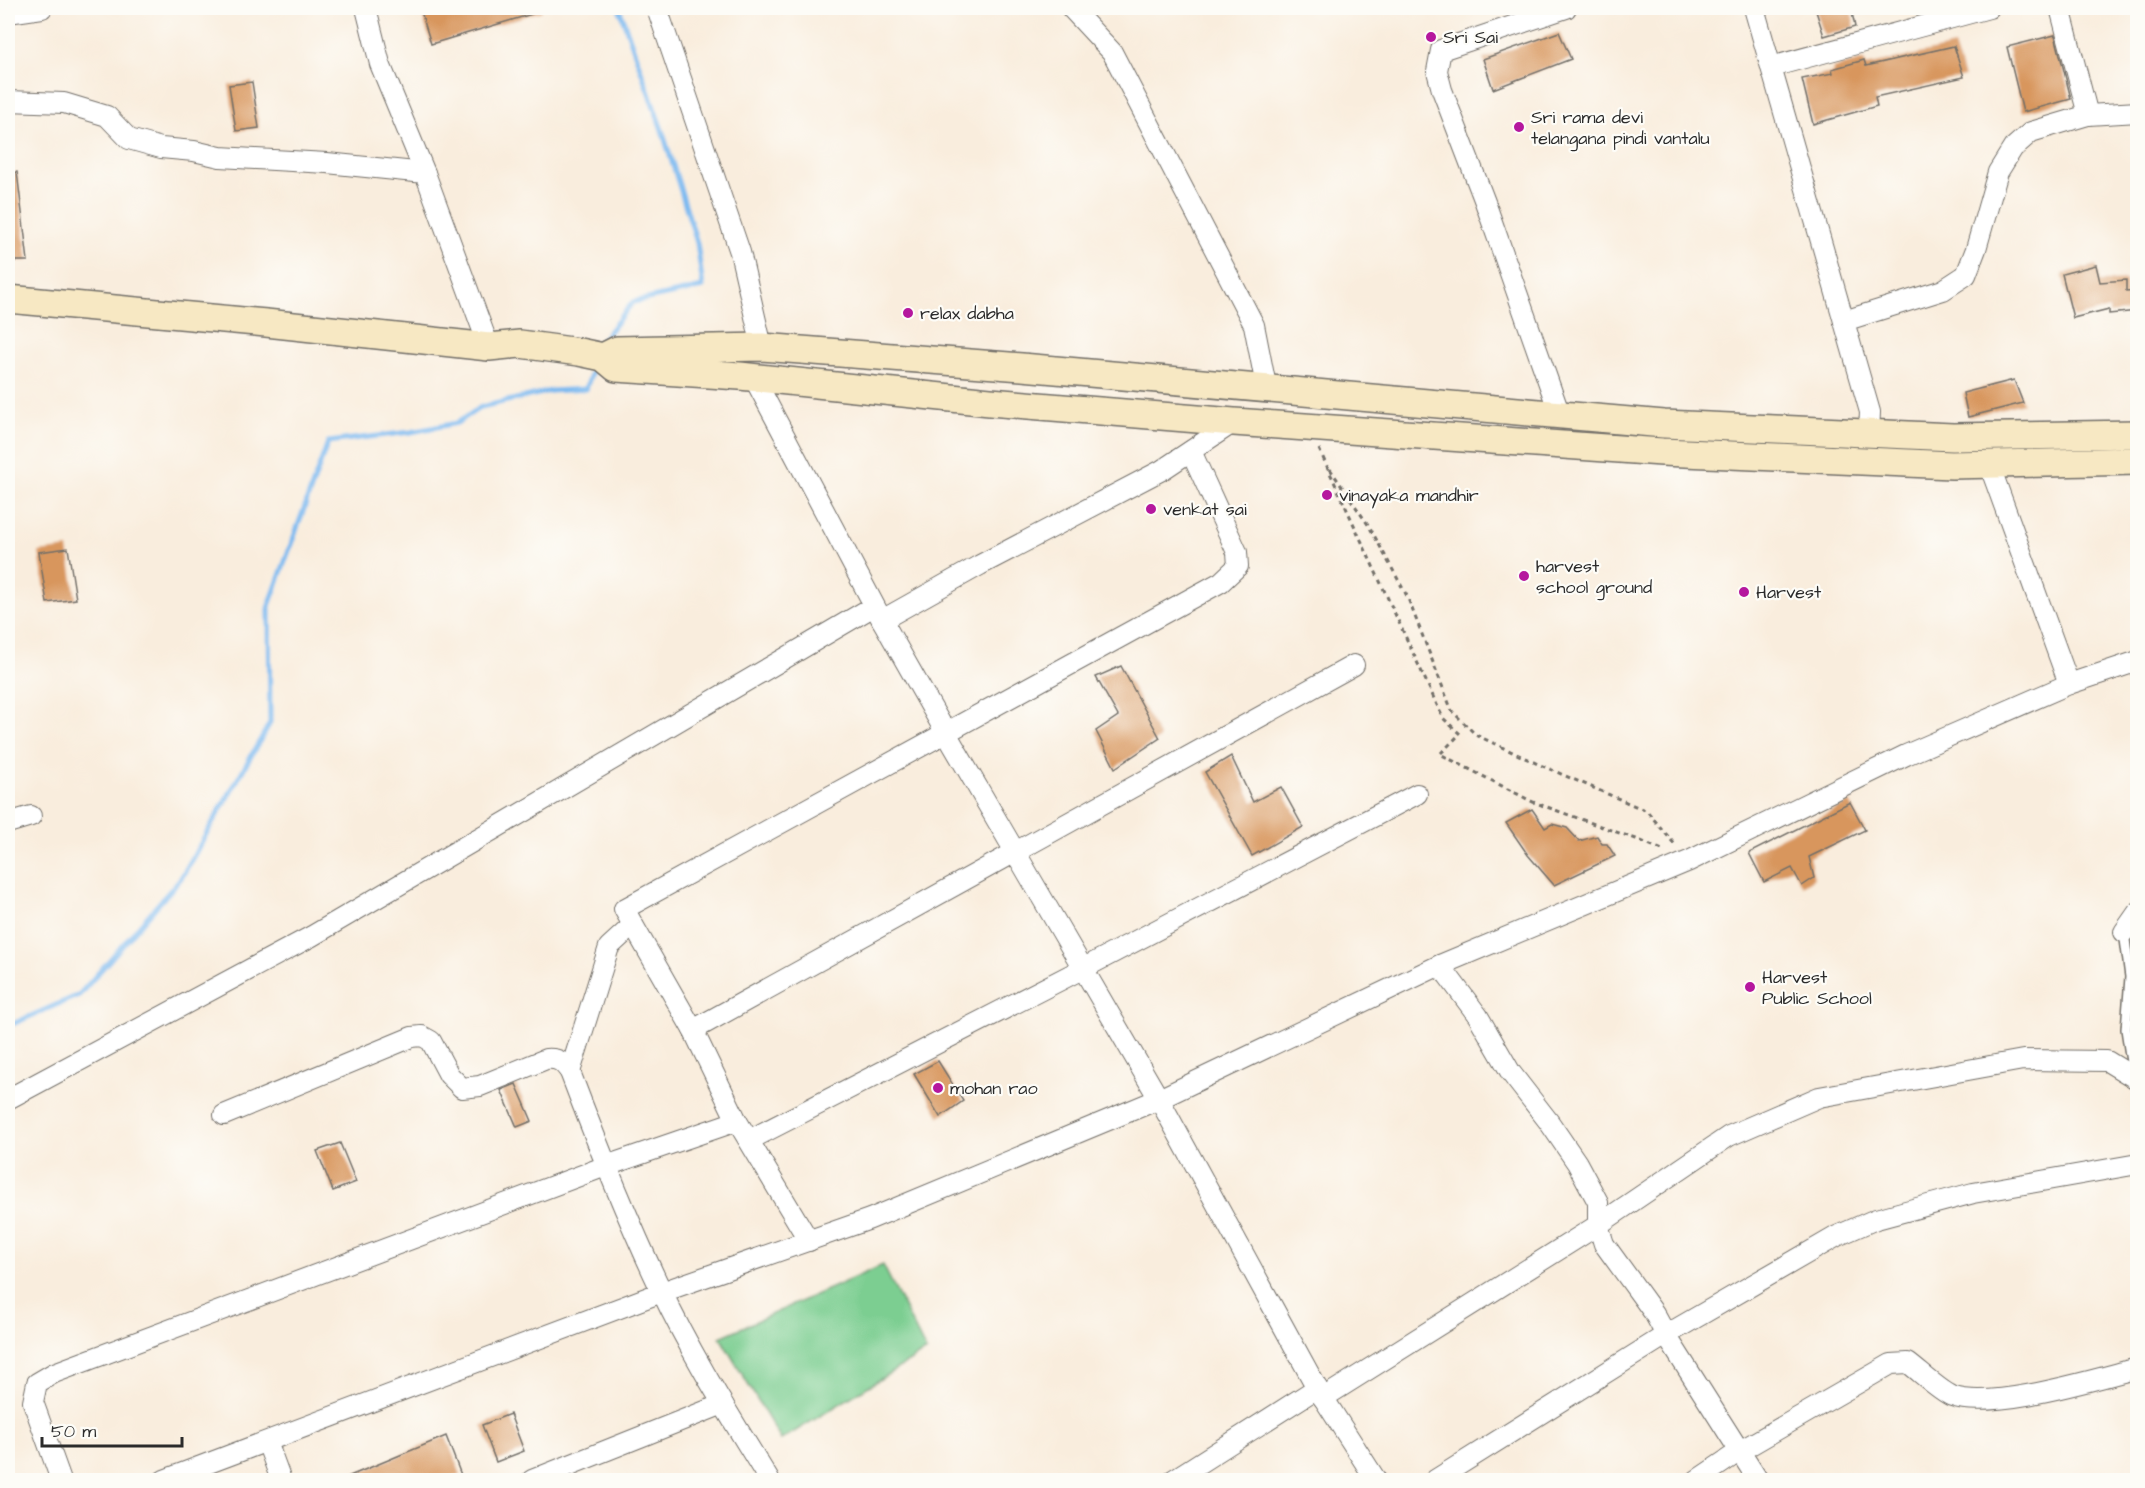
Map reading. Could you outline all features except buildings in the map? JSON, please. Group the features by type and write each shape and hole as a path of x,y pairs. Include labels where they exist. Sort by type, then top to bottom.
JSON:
{"street":[{"path":"8,13 42,8"},
{"path":"366,8 380,64 425,173 489,347"},
{"path":"657,8 740,252 762,347"},
{"path":"1071,8 1112,52 1254,325 1267,391"},
{"path":"1560,415 1437,71 1441,51 1566,8"},
{"path":"1754,8 1870,412 1869,433"},
{"path":"1771,68 1989,8"},
{"path":"2060,8 2088,115"},
{"path":"8,102 64,103 107,116 129,139 160,148 194,151 220,157 327,163 425,173"},
{"path":"1844,321 1943,290 1966,275 1976,249 1998,172 2013,148 2031,132 2088,115 2138,112"},
{"path":"8,299 489,347 520,344 603,357 616,368 754,378 990,402 1309,428 1662,452 1952,465 2138,460"},
{"path":"603,357 616,350 762,347 1010,366 1267,391 1664,424 1953,437 2138,434"},
{"path":"754,378 878,613 945,733 1159,1099 1320,1393 1376,1480"},
{"path":"8,1099 312,936 878,613 980,565 1162,470 1234,422"},
{"path":"809,1240 737,1121 693,1030 624,909 1221,582 1238,566 1237,552 1191,451"},
{"path":"1989,464 2069,684"},
{"path":"164,1480 662,1292 870,1219 1159,1099 1440,964 1689,861 1906,755 2069,684 2138,661"},
{"path":"693,1030 1354,665"},
{"path":"749,1140 1417,794"},
{"path":"8,823 31,816"},
{"path":"2124,932 2138,912"},
{"path":"570,1072 609,947 633,925"},
{"path":"1440,964 1478,1016 1511,1073 1549,1122 1576,1163 1599,1202 1598,1225 1604,1244 1654,1312 1666,1335 1758,1480"},
{"path":"224,1115 412,1037 422,1036 431,1041 449,1075 462,1088 480,1086 546,1059 553,1058 562,1061 570,1072 606,1166 662,1292 723,1404 769,1480"},
{"path":"1173,1480 1598,1225 1729,1136 1819,1097 2023,1060 2107,1061 2136,1078"},
{"path":"61,1480 33,1402 38,1383 54,1373 606,1166 737,1121"},
{"path":"1435,1480 1666,1335 1837,1236 1876,1219 1973,1193 2138,1164"},
{"path":"1697,1480 1740,1451 1891,1364 1908,1363 1952,1396 1986,1401 2040,1392 2138,1368"},
{"path":"532,1480 723,1404"},
{"path":"267,1442 281,1480"}],"lane":[{"path":"2124,932 2130,977 2126,1029 2136,1078"}],"path":[{"path":"1309,428 1443,718 1460,734 1440,754 1533,802 1636,839 1689,861"},
{"path":"1323,459 1369,526 1407,596 1452,711 1476,735 1647,811 1689,861"}],"green space":[{"path":"883,1265 926,1351 781,1440 720,1337"}],"waterway":[{"path":"600,348 603,339 633,302 703,287 697,243 662,130 619,8"},
{"path":"8,1026 79,995 181,878 270,723 269,606 328,442 411,432 457,423 481,407 551,391 586,389 595,362"}],"place":[{"name":"Sri Sai","path":"1431,37"},
{"name":"Sri rama devi telangana pindi vantalu","path":"1519,127"},
{"name":"relax dabha","path":"908,313"},
{"name":"vinayaka mandhir","path":"1327,495"},
{"name":"venkat sai","path":"1151,509"},
{"name":"harvest school ground","path":"1524,576"},
{"name":"Harvest","path":"1744,592"},
{"name":"Harvest Public School","path":"1750,987"},
{"name":"mohan rao","path":"938,1088"}]}
